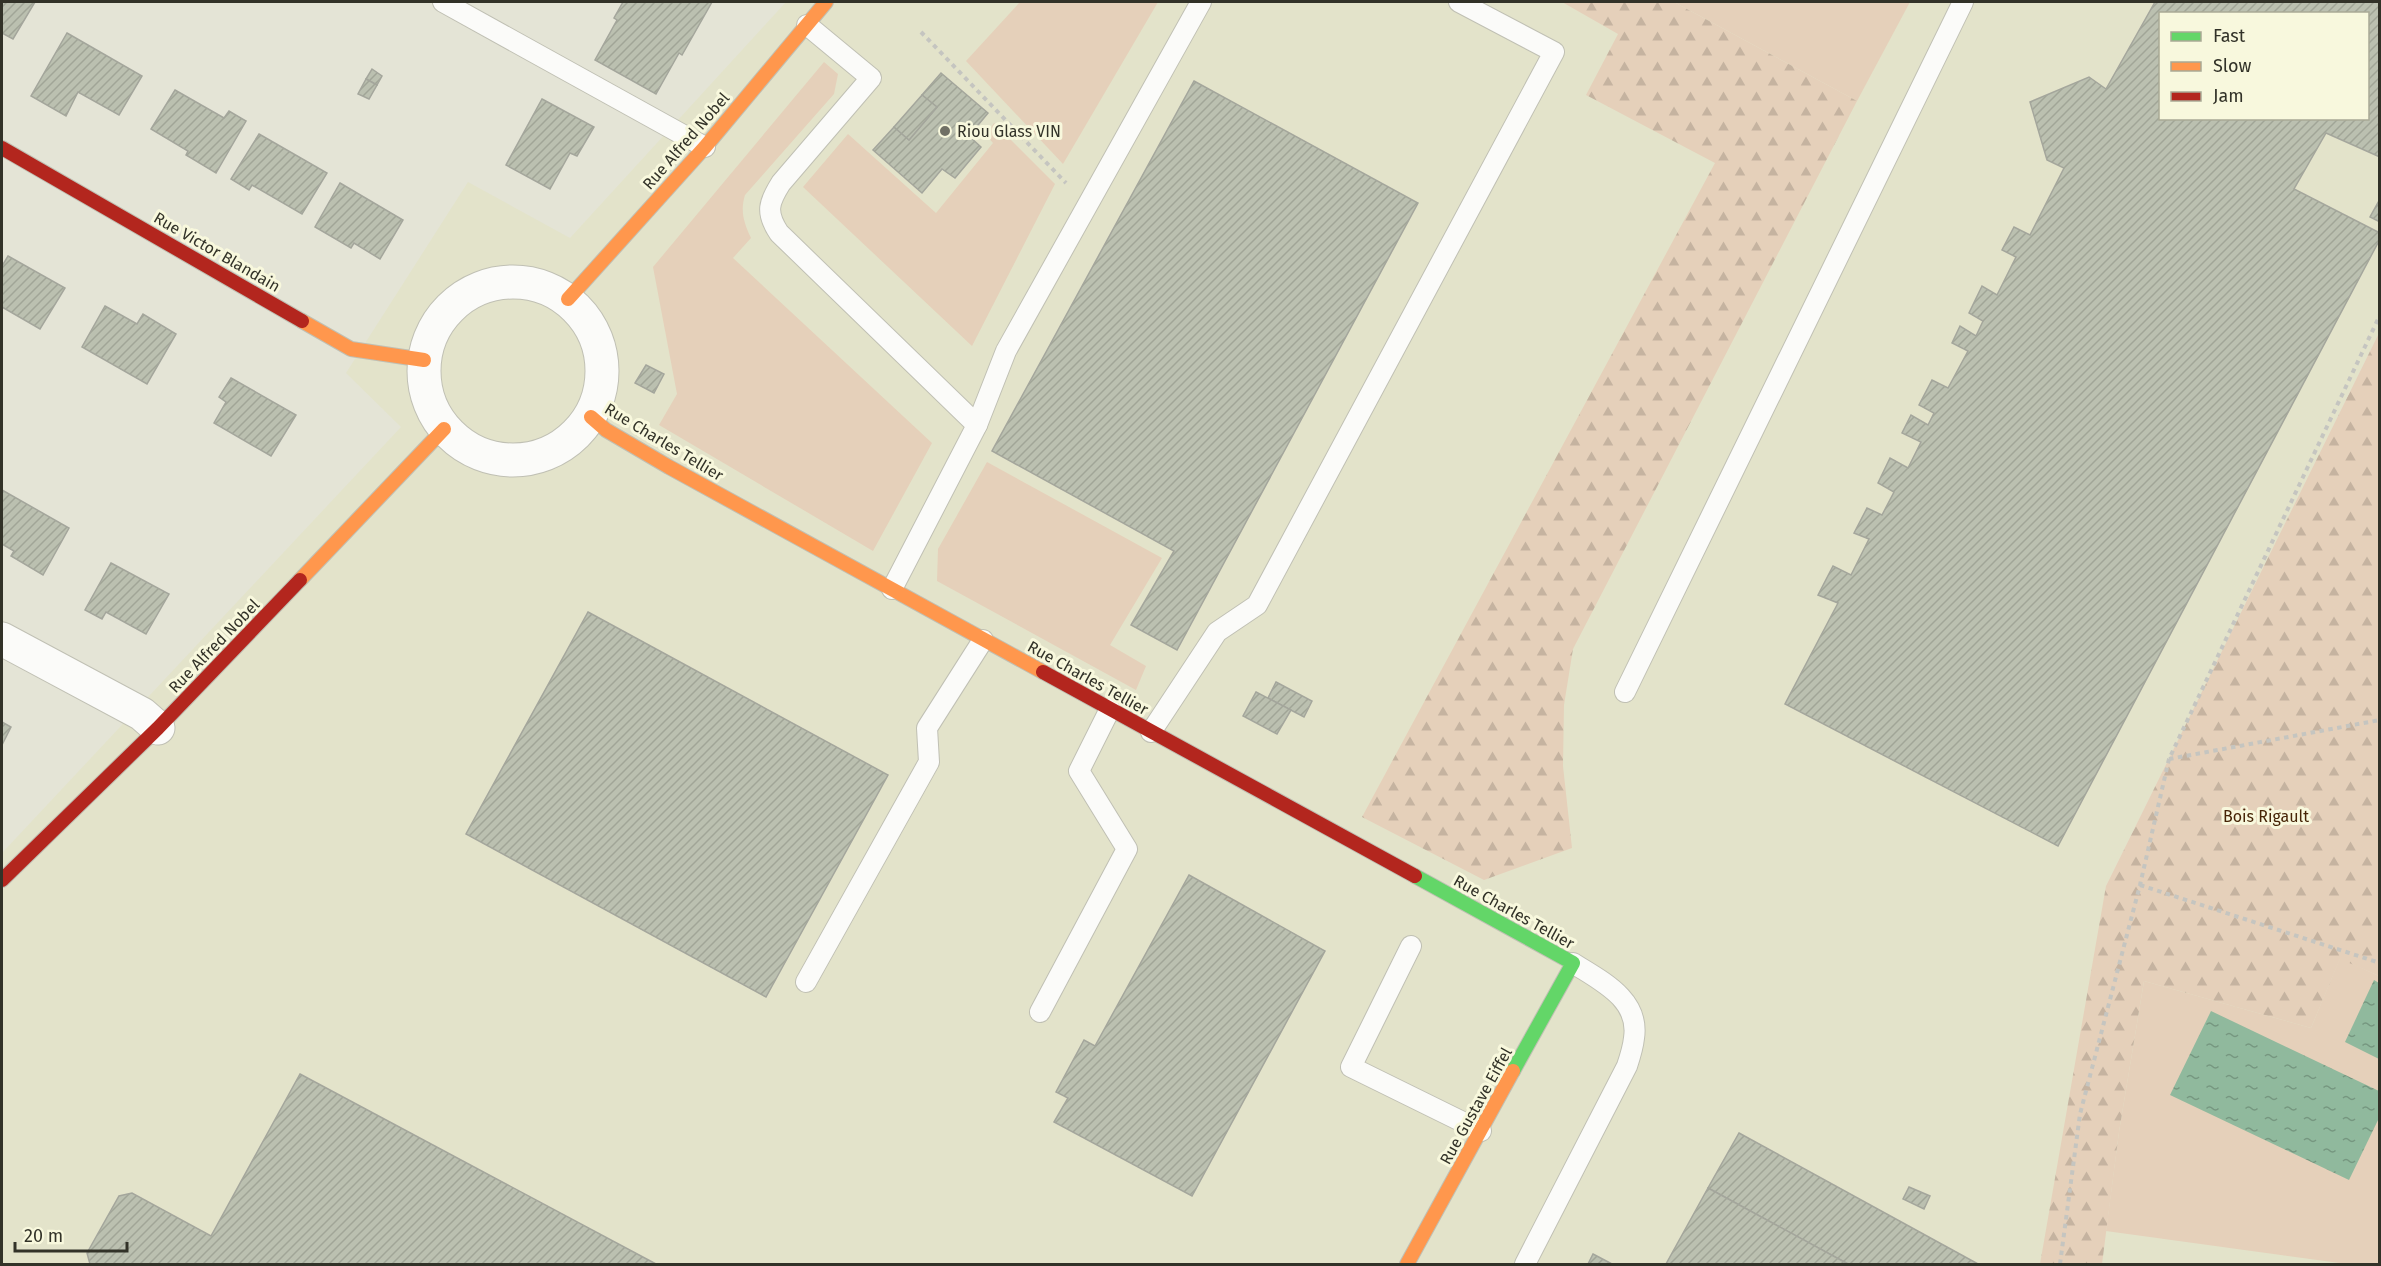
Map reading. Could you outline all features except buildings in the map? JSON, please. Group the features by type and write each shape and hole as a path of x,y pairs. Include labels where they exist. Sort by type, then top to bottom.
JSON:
{"street":[{"name":"Rue Alfred Nobel","path":"568,299 705,147 826,2"},
{"name":"Rue Victor Blandain","path":"2,148 351,349 424,360"},
{"path":"518,281 545,286 568,299 586,318 598,341 603,367 600,392 591,417 568,442 537,458 503,460 471,450 444,429 431,408 424,384 424,360 431,334 446,311 466,294 492,284 518,281"},
{"name":"Rue Charles Tellier","path":"591,417 606,430 669,467 1573,963"},
{"name":"Rue Alfred Nobel","path":"2,880 159,728 444,429"},
{"path":"2,639 142,714 159,728"},
{"name":"Rue Gustave Eiffel","path":"1407,1264 1573,963"}],"lane":[{"path":"443,2 705,147"},
{"path":"892,589 977,424 1006,351 1201,2"},
{"path":"1151,732 1217,632 1257,605 1554,52 1459,2"},
{"path":"1625,692 1963,2"},
{"path":"807,25 871,78 781,183 771,199 770,213 774,225 779,233 977,424"},
{"path":"806,982 929,762 927,728 983,640"},
{"path":"1040,1012 1127,849 1079,771 1110,709"},
{"path":"1411,946 1351,1067 1481,1131"},
{"path":"1525,1264 1627,1066 1635,1036 1630,1010 1617,992 1573,963"}],"path":[{"path":"921,32 1087,205"},
{"path":"2060,1264 2080,1114 2140,885 2169,759 2379,315"},
{"path":"2169,759 2379,720"},
{"path":"2140,885 2379,963"}],"shaded area":[{"path":"786,2 2379,2 2379,333 2106,886 2379,976 2379,1264 2,1264 2,853 401,427 346,373 468,182 570,238"}],"green space":[{"path":"1020,2 1158,2 1063,164 966,61"},
{"path":"1562,2 1674,2 1857,101 1573,649 1564,705 1563,766 1572,848 1484,880 1362,817 1715,163 1586,95 1618,34"},
{"path":"1674,2 1910,2 1857,101"},
{"path":"824,62 838,74 834,94 745,195 744,217 751,238 733,258 932,443 873,551 659,425 677,394 653,267"},
{"path":"994,123 1055,184 972,346 803,187 848,134 936,213 993,143 986,135"},
{"name":"Bois Rigault","path":"2379,333 2379,976 2340,959 2311,1028 2144,981 2119,1132 2102,1264 2040,1264 2106,886"},
{"path":"987,462 1162,558 1110,645 1146,666 1136,690 937,581 938,549"},
{"path":"2340,958 2379,976 2379,1264 2347,1264 2106,1231 2119,1132 2144,981 2311,1028"}],"water":[{"path":"2374,980 2379,983 2379,1059 2345,1042"},
{"path":"2211,1011 2379,1091 2379,1118 2349,1180 2170,1095"}],"traffic: fast":[{"path":"1415,876 1573,963 1513,1071"}],"traffic: slow":[{"path":"568,299 705,147 826,2"},
{"path":"302,321 351,349 424,360"},
{"path":"591,417 606,430 669,467 1043,672"},
{"path":"300,580 444,429"},
{"path":"1407,1264 1513,1071"}],"traffic: jam":[{"path":"2,148 302,321"},
{"path":"2,880 158,728 300,580"},
{"path":"1043,672 1415,876"}],"place":[{"name":"Riou Glass VIN","path":"945,131"}]}
